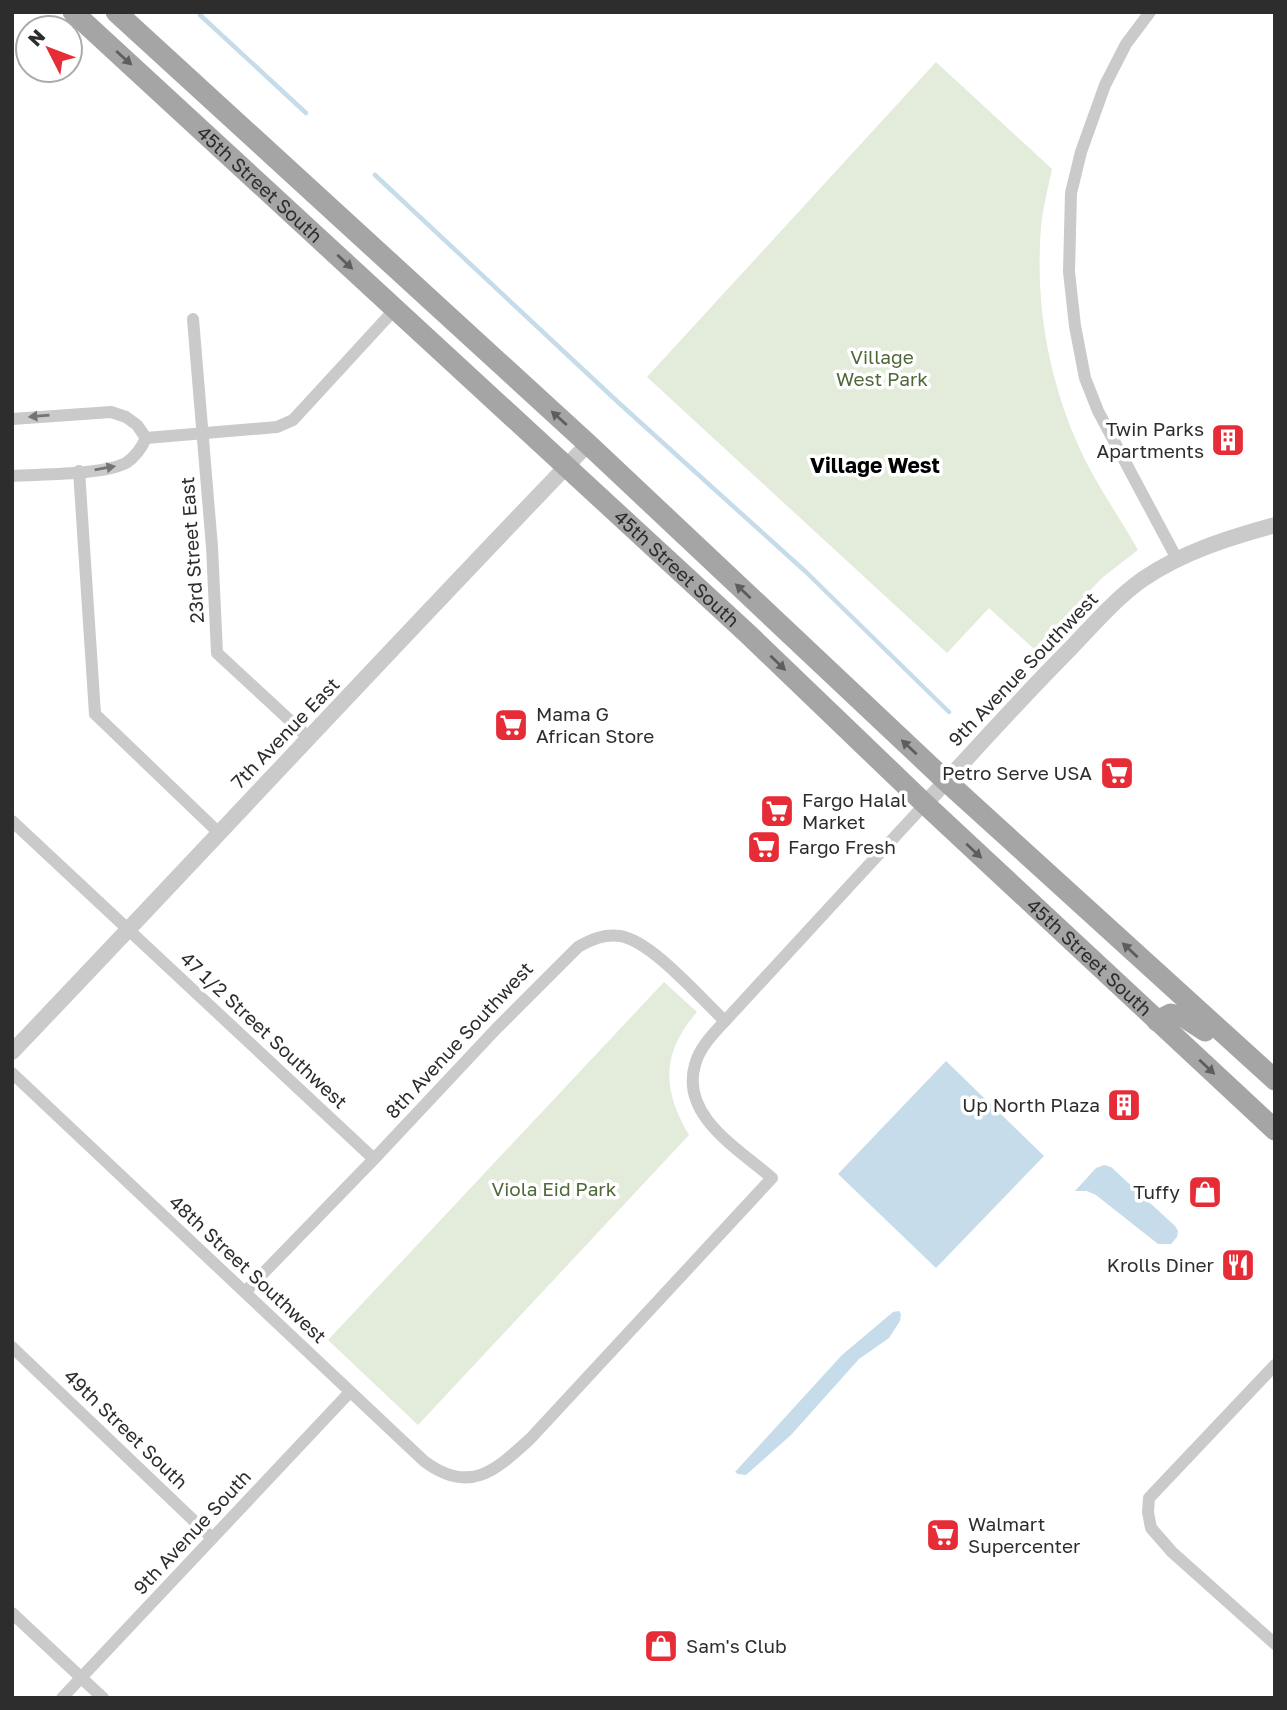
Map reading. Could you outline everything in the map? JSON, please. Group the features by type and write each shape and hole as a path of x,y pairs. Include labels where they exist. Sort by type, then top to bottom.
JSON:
{"main road":[{"name":"45th Street South","path":"73,12 748,634 925,804 1275,1130"},
{"name":"45th Street South","path":"116,12 588,444 946,781 1275,1080"},
{"path":"1034,906 1086,941 1142,993 1168,1002 1181,996"},
{"path":"1157,1021 1171,1014 1185,1018 1207,1033 1275,1093"}],"street":[{"path":"1150,12 1126,44 1110,75 1081,152 1071,193 1069,272 1084,378 1103,422 1177,559"},
{"path":"146,438 277,427 293,420 396,308"},
{"name":"23rd Street East","path":"193,319 204,433 218,653 310,739"},
{"path":"12,419 111,412 126,417 137,425 146,438"},
{"path":"12,476 109,468 126,463 140,450 146,438"},
{"name":"7th Avenue East","path":"12,1052 588,444"},
{"path":"79,471 95,714 218,832"},
{"name":"9th Avenue Southwest","path":"466,1478 484,1476 530,1439 772,1178 711,1125 698,1107 693,1089 694,1066 703,1046 946,781 1118,600 1143,579 1177,559 1218,540 1275,524"},
{"name":"47 1/2 Street Southwest","path":"12,821 374,1159"},
{"name":"8th Avenue Southwest","path":"245,1292 556,966 578,947 607,935 622,936 635,942 657,956 725,1021"},
{"name":"48th Street Southwest","path":"12,1073 435,1469 466,1478"},
{"name":"49th Street South","path":"12,1347 212,1538"},
{"path":"1275,1364 1149,1498 1147,1512 1151,1528 1172,1552 1275,1644"},
{"name":"9th Avenue South","path":"62,1698 350,1392"},
{"path":"12,1613 103,1698"}],"green space":[{"name":"Village West Park","path":"936,62 1052,169 1042,220 1040,284 1052,367 1068,421 1085,460 1138,550 1103,577 1034,649 989,608 947,653 647,377"},
{"name":"Viola Eid Park","path":"664,982 697,1012 677,1042 669,1072 674,1103 689,1135 418,1425 328,1340"}],"water":[{"path":"946,1061 1044,1156 936,1268 838,1174"},
{"path":"1104,1165 1111,1167 1175,1226 1177,1237 1171,1244 1158,1244 1096,1195 1087,1191 1075,1191 1096,1168"},
{"path":"899,1311 900,1321 889,1338 859,1359 791,1435 746,1475 735,1472 842,1355 893,1312"}],"waterway":[{"path":"200,15 306,113"},
{"path":"375,175 620,404 806,572 949,712"}],"place":[{"name":"Twin Parks Apartments","path":"1228,440"},
{"name":"Mama G African Store","path":"511,725"},
{"name":"Petro Serve USA","path":"1117,773"},
{"name":"Fargo Halal Market","path":"777,811"},
{"name":"Fargo Fresh","path":"764,847"},
{"name":"Up North Plaza","path":"1124,1105"},
{"name":"Tuffy","path":"1205,1192"},
{"name":"Krolls Diner","path":"1238,1265"},
{"name":"Walmart Supercenter","path":"943,1535"},
{"name":"Sam's Club","path":"661,1646"}],"district":[{"name":"Village West","path":"875,466"}]}
